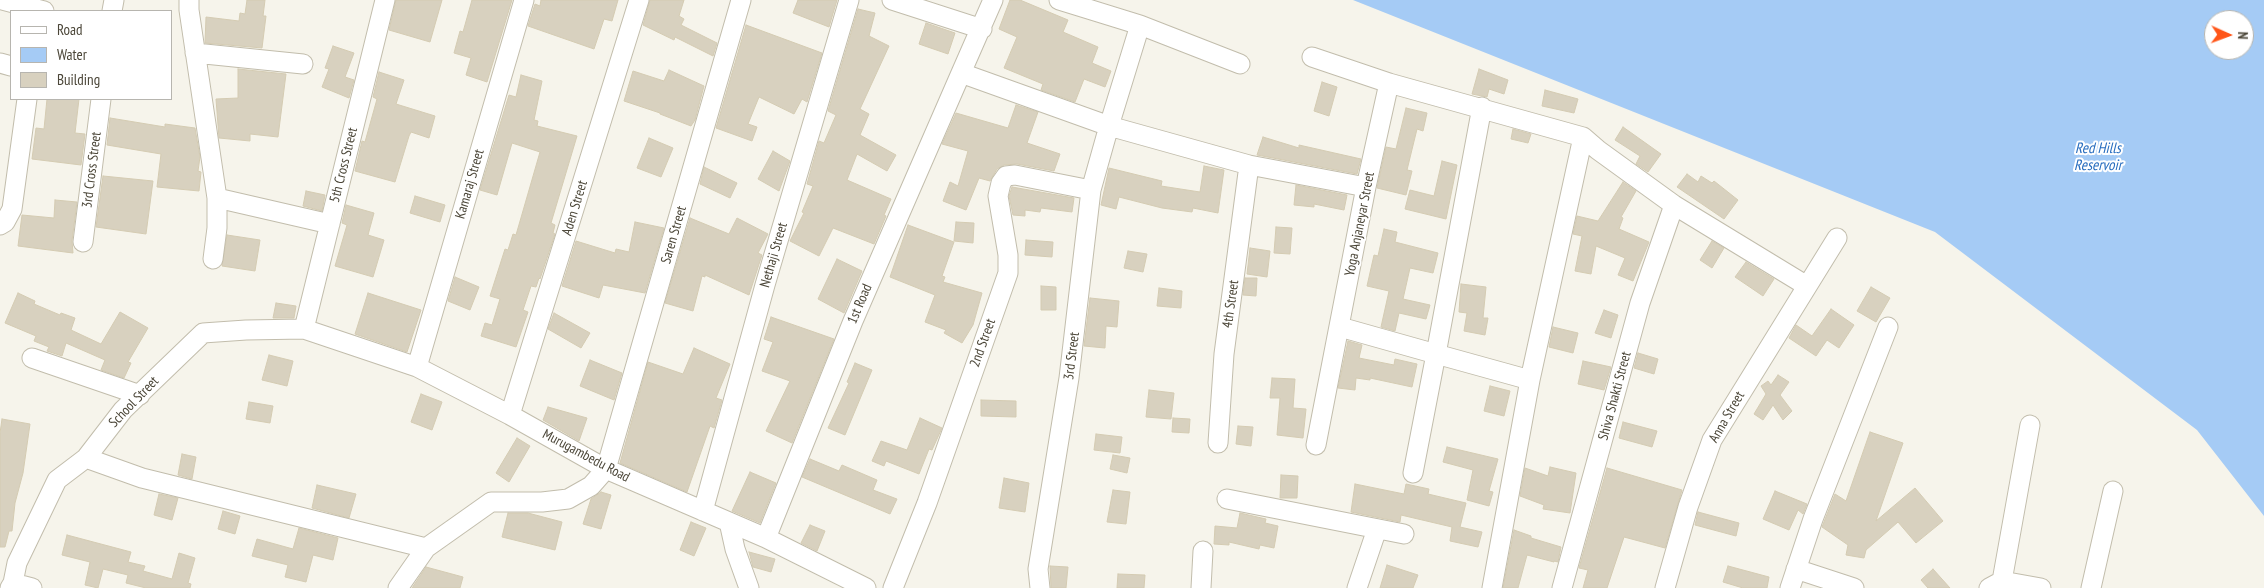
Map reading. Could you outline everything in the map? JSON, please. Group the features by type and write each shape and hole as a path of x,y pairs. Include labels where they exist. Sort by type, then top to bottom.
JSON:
{"street":[{"path":"2,0 40,10"},
{"path":"189,0 217,198 217,228 213,259"},
{"name":"5th Cross Street","path":"304,329 385,0"},
{"name":"Kamaraj Street","path":"417,367 524,0"},
{"name":"Aden Street","path":"510,415 639,0"},
{"name":"Saren Street","path":"606,469 741,0"},
{"name":"Nethaji Street","path":"703,511 765,285 850,0"},
{"path":"892,0 982,28"},
{"name":"1st Road","path":"766,538 853,321 993,0"},
{"path":"1059,0 1140,24 1240,64"},
{"name":"3rd Street","path":"1040,588 1038,569 1069,378 1092,190 1108,126 1140,24"},
{"path":"196,53 302,64"},
{"path":"1312,57 1389,83 1482,107 1584,137 1598,150 1674,205 1807,286"},
{"path":"961,73 1108,126 1249,165 1366,187"},
{"name":"Yoga Anjaneyar Street","path":"1316,445 1366,187 1389,83"},
{"path":"0,225 6,222 12,210 27,100"},
{"name":"3rd Cross Street","path":"83,242 101,100"},
{"path":"1413,473 1482,107"},
{"path":"1492,588 1530,380 1584,137"},
{"name":"4th Street","path":"1218,443 1224,354 1249,165"},
{"name":"2nd Street","path":"893,588 928,503 1008,273 1008,255 998,196 1001,183 1006,176 1015,176 1092,190"},
{"path":"217,198 330,224"},
{"name":"Shiva Shakti Street","path":"1562,588 1640,303 1674,205"},
{"name":"Anna Street","path":"1665,588 1688,507 1712,440 1838,238"},
{"path":"1340,327 1530,380"},
{"path":"1790,588 1888,327"},
{"name":"Murugambedu Road","path":"304,329 417,367 510,415 606,469 766,538 866,588"},
{"name":"School Street","path":"12,585 17,563 57,480 86,458 123,410 204,333 304,329"},
{"path":"32,358 140,395"},
{"path":"2030,426 1995,584 2041,588"},
{"path":"86,458 142,478 426,548"},
{"path":"398,588 426,548 491,502 542,502 568,499 591,486 606,469"},
{"path":"2092,588 2113,491"},
{"path":"1227,499 1404,534"},
{"path":"729,522 735,549 749,588"},
{"path":"1357,588 1377,529"},
{"path":"1201,588 1203,551"},
{"path":"1796,569 1854,588"},
{"path":"12,585 32,588"}],"water":[{"name":"Red Hills Reservoir","path":"1353,0 2264,0 2264,516 2197,430 1935,232"}],"building":[{"path":"247,0 265,0 263,16 266,16 262,48 205,43 206,17 239,21 240,13 245,14"},
{"path":"396,0 442,0 430,42 389,30"},
{"path":"472,0 512,0 487,82 466,75 471,58 454,53 460,31 463,32"},
{"path":"541,0 618,0 612,21 604,19 594,49 528,26 535,4 540,6"},
{"path":"650,0 684,0 679,16 684,19 681,25 717,43 713,56 675,37 674,40 643,25"},
{"path":"798,0 837,0 829,27 793,13"},
{"path":"1010,0 1020,0 1068,20 1063,32 1098,47 1092,63 1111,71 1105,87 1084,79 1075,102 1041,90 1043,84 1004,68 1017,37 999,29"},
{"path":"858,9 875,13 869,36 889,46 860,109 869,114 860,135 896,155 887,171 857,154 847,180 891,199 874,244 833,228 819,256 790,241 804,213 802,212 813,186 807,184 819,141 824,143 836,115 828,111"},
{"path":"926,23 955,33 948,54 919,44"},
{"path":"746,25 822,53 807,102 802,99 794,114 759,97 748,124 757,127 752,141 716,128"},
{"path":"333,46 354,53 345,77 354,80 349,98 322,87 329,69 325,68"},
{"path":"238,69 286,74 278,137 250,134 250,141 219,138 216,99 238,98"},
{"path":"1479,69 1508,80 1504,94 1489,89 1487,97 1472,94"},
{"path":"669,70 704,86 695,120 691,126 624,101 633,71 664,81"},
{"path":"379,72 404,80 396,104 435,116 429,138 411,132 395,182 355,171 362,141 365,142 377,99 373,97"},
{"path":"521,75 542,81 534,120 538,121 537,126 577,136 551,223 555,225 553,233 555,234 540,279 536,287 531,286 523,310 528,312 516,347 481,336 485,323 492,325 500,299 490,296 505,249 508,250 513,234 516,235 540,152 512,143 497,195 480,190 509,95 516,97"},
{"path":"1322,82 1337,87 1329,116 1314,111"},
{"path":"1545,90 1578,99 1574,113 1542,106"},
{"path":"47,100 79,100 75,133 85,134 81,165 32,159 36,128 44,129"},
{"path":"1016,105 1038,112 1027,143 1060,154 1054,171 1017,164 1004,165 997,169 990,181 979,178 966,210 943,201 950,182 958,186 968,151 942,144 956,113 1008,128"},
{"path":"1406,108 1427,113 1423,131 1417,129 1407,170 1412,171 1406,195 1377,188 1386,147 1396,149"},
{"path":"110,118 165,127 165,124 195,128 200,157 198,171 201,172 199,191 157,187 161,154 107,145"},
{"path":"1623,127 1661,154 1648,172 1636,164 1640,156 1615,140"},
{"path":"1513,129 1531,134 1528,143 1511,139"},
{"path":"1263,137 1299,148 1299,145 1361,159 1357,174 1257,155"},
{"path":"649,138 673,148 661,177 637,168"},
{"path":"773,151 790,161 779,191 758,179"},
{"path":"1442,161 1457,165 1446,219 1405,209 1410,190 1434,196"},
{"path":"1204,166 1224,170 1218,213 1193,208 1192,212 1162,208 1119,197 1116,209 1101,205 1109,168 1162,181 1161,186 1200,192"},
{"path":"704,167 737,183 730,198 700,184"},
{"path":"1687,174 1698,182 1701,176 1712,183 1714,181 1738,200 1724,219 1677,187"},
{"path":"103,176 153,181 146,234 96,227"},
{"path":"1623,182 1636,191 1621,217 1623,218 1619,229 1649,242 1633,281 1618,275 1625,258 1596,246 1591,274 1575,271 1582,236 1573,234 1577,216 1598,221"},
{"path":"1296,185 1347,195 1344,210 1314,204 1314,207 1294,205"},
{"path":"1012,187 1074,198 1072,212 1041,208 1040,212 1025,210 1025,216 1013,215 1009,196"},
{"path":"306,191 325,195 322,211 303,206"},
{"path":"415,196 445,205 440,222 410,213"},
{"path":"55,200 77,202 72,241 73,253 18,246 22,215 54,218"},
{"path":"346,205 374,213 368,235 384,240 373,277 335,266 347,225 342,223"},
{"path":"690,218 729,234 737,218 768,234 758,253 762,255 749,295 705,275 705,277 702,276 693,311 665,303"},
{"path":"635,222 664,228 645,293 603,285 599,298 562,286 576,241 615,253 616,249 629,252"},
{"path":"956,222 974,223 973,243 954,241"},
{"path":"908,225 954,242 942,276 945,277 943,282 982,293 973,325 962,343 944,333 946,330 925,322 935,295 890,277"},
{"path":"1276,227 1292,228 1290,254 1274,253"},
{"path":"1384,229 1397,232 1395,242 1438,253 1433,273 1410,268 1403,299 1430,305 1426,319 1399,313 1395,331 1381,327 1389,291 1367,286 1374,255 1378,256"},
{"path":"227,235 260,240 255,271 222,266"},
{"path":"1026,240 1053,242 1052,257 1025,255"},
{"path":"1712,241 1724,248 1712,268 1700,260"},
{"path":"1250,248 1270,251 1267,277 1247,274"},
{"path":"1128,251 1147,254 1143,272 1124,268"},
{"path":"837,259 862,271 844,313 818,299"},
{"path":"1746,262 1774,279 1763,296 1735,277"},
{"path":"455,277 479,287 470,310 448,301"},
{"path":"1245,278 1257,278 1256,296 1243,295"},
{"path":"1461,284 1486,287 1483,318 1488,318 1485,335 1464,331 1467,313 1459,312"},
{"path":"1041,286 1056,287 1056,310 1041,310"},
{"path":"1871,287 1890,298 1876,322 1857,311"},
{"path":"1159,288 1182,291 1181,308 1157,306"},
{"path":"18,293 35,301 34,304 60,315 61,313 75,318 71,330 101,344 120,312 148,328 128,362 131,363 124,378 101,370 105,360 66,343 62,356 47,351 49,347 34,341 36,336 5,323"},
{"path":"368,293 421,310 407,352 355,334"},
{"path":"1090,298 1119,301 1117,327 1106,326 1105,348 1084,346"},
{"path":"276,303 296,306 294,318 273,318"},
{"path":"1831,309 1854,325 1839,348 1827,340 1816,356 1789,338 1796,325 1812,336"},
{"path":"1604,310 1618,315 1611,338 1595,333"},
{"path":"554,313 590,333 581,348 548,329"},
{"path":"771,317 834,339 792,443 766,431 790,381 762,371 773,342 764,339"},
{"path":"1553,327 1578,333 1573,353 1549,347"},
{"path":"1348,341 1362,345 1359,358 1394,365 1395,359 1417,364 1412,387 1370,378 1370,380 1356,378 1355,390 1338,388"},
{"path":"694,348 730,364 716,398 722,400 714,428 710,426 687,492 620,463 648,362 683,374"},
{"path":"1638,353 1658,359 1654,374 1634,368"},
{"path":"269,355 293,361 287,386 262,380"},
{"path":"590,360 622,373 614,400 580,386"},
{"path":"1583,361 1611,367 1604,390 1578,384"},
{"path":"855,363 872,370 845,435 828,428 849,383 847,382"},
{"path":"1778,375 1789,382 1780,395 1792,411 1783,420 1773,405 1763,420 1754,414 1766,394 1761,386 1768,381 1771,385"},
{"path":"1272,378 1295,379 1293,408 1306,409 1303,438 1277,435 1280,398 1270,398"},
{"path":"1490,386 1510,391 1504,416 1484,411"},
{"path":"1149,390 1174,393 1171,419 1146,417"},
{"path":"421,394 442,402 432,430 411,422"},
{"path":"981,400 1016,401 1016,417 981,416"},
{"path":"249,402 273,406 270,423 246,419"},
{"path":"548,407 587,418 579,441 543,420"},
{"path":"920,418 942,428 932,450 929,449 919,474 886,461 884,466 872,461 881,441 907,450"},
{"path":"1173,418 1190,419 1189,433 1172,432"},
{"path":"2,419 30,424 23,473 15,503 12,531 9,531 5,547 0,547 0,433"},
{"path":"1623,422 1657,431 1652,447 1619,438"},
{"path":"1238,426 1253,427 1251,446 1236,444"},
{"path":"1870,432 1903,443 1876,521 1915,488 1943,521 1916,543 1898,522 1866,550 1864,558 1846,555 1848,545 1822,527 1835,494 1846,501"},
{"path":"1096,434 1122,437 1120,453 1094,450"},
{"path":"517,438 530,446 509,482 496,473"},
{"path":"1447,447 1498,459 1489,491 1493,492 1489,506 1467,500 1473,470 1443,462"},
{"path":"182,454 196,457 192,479 178,475"},
{"path":"1113,455 1130,458 1127,473 1110,469"},
{"path":"810,459 839,471 842,465 877,480 873,490 897,499 890,514 802,477"},
{"path":"1550,467 1576,473 1570,513 1543,509 1544,505 1520,496 1525,468 1548,476"},
{"path":"1607,468 1682,490 1665,548 1624,537 1607,588 1583,588 1588,570 1579,568"},
{"path":"750,472 776,483 760,523 732,511"},
{"path":"1281,475 1298,476 1297,498 1280,498"},
{"path":"1004,478 1029,483 1025,512 999,508"},
{"path":"1355,484 1404,494 1406,484 1429,489 1428,494 1466,503 1460,527 1482,532 1478,547 1450,541 1452,527 1401,515 1400,522 1351,512"},
{"path":"317,485 356,494 349,518 312,508"},
{"path":"1113,490 1130,492 1126,524 1107,522"},
{"path":"1775,491 1807,504 1803,514 1798,510 1789,530 1763,519"},
{"path":"601,492 611,495 601,529 583,524 591,499"},
{"path":"159,494 178,498 172,520 154,515"},
{"path":"223,511 240,516 235,534 218,529"},
{"path":"1698,512 1739,523 1736,536 1695,525"},
{"path":"508,513 528,513 562,522 555,550 502,537"},
{"path":"1240,513 1266,519 1265,523 1278,526 1274,548 1260,545 1259,549 1229,542 1229,545 1214,544 1215,526 1237,528"},
{"path":"691,522 706,528 694,556 680,550"},
{"path":"810,525 825,531 817,551 801,543"},
{"path":"299,528 338,538 333,560 313,555 306,582 285,577 288,565 252,556 257,539 293,549"},
{"path":"1514,530 1531,536 1531,538 1561,547 1558,562 1527,555 1518,588 1503,588"},
{"path":"67,535 131,552 128,562 145,566 143,571 172,579 179,553 195,558 188,583 191,584 190,588 146,588 126,583 128,575 103,569 98,588 85,585 90,562 62,555"},
{"path":"749,552 775,559 771,572 753,567"},
{"path":"1387,565 1418,575 1413,588 1380,588"},
{"path":"1050,566 1068,567 1066,588 1051,588"},
{"path":"1728,566 1769,577 1767,588 1743,588 1723,582"},
{"path":"426,567 463,577 460,588 412,588"},
{"path":"1933,569 1950,588 1928,588 1921,580"},
{"path":"1118,574 1145,575 1144,588 1117,588"}]}
